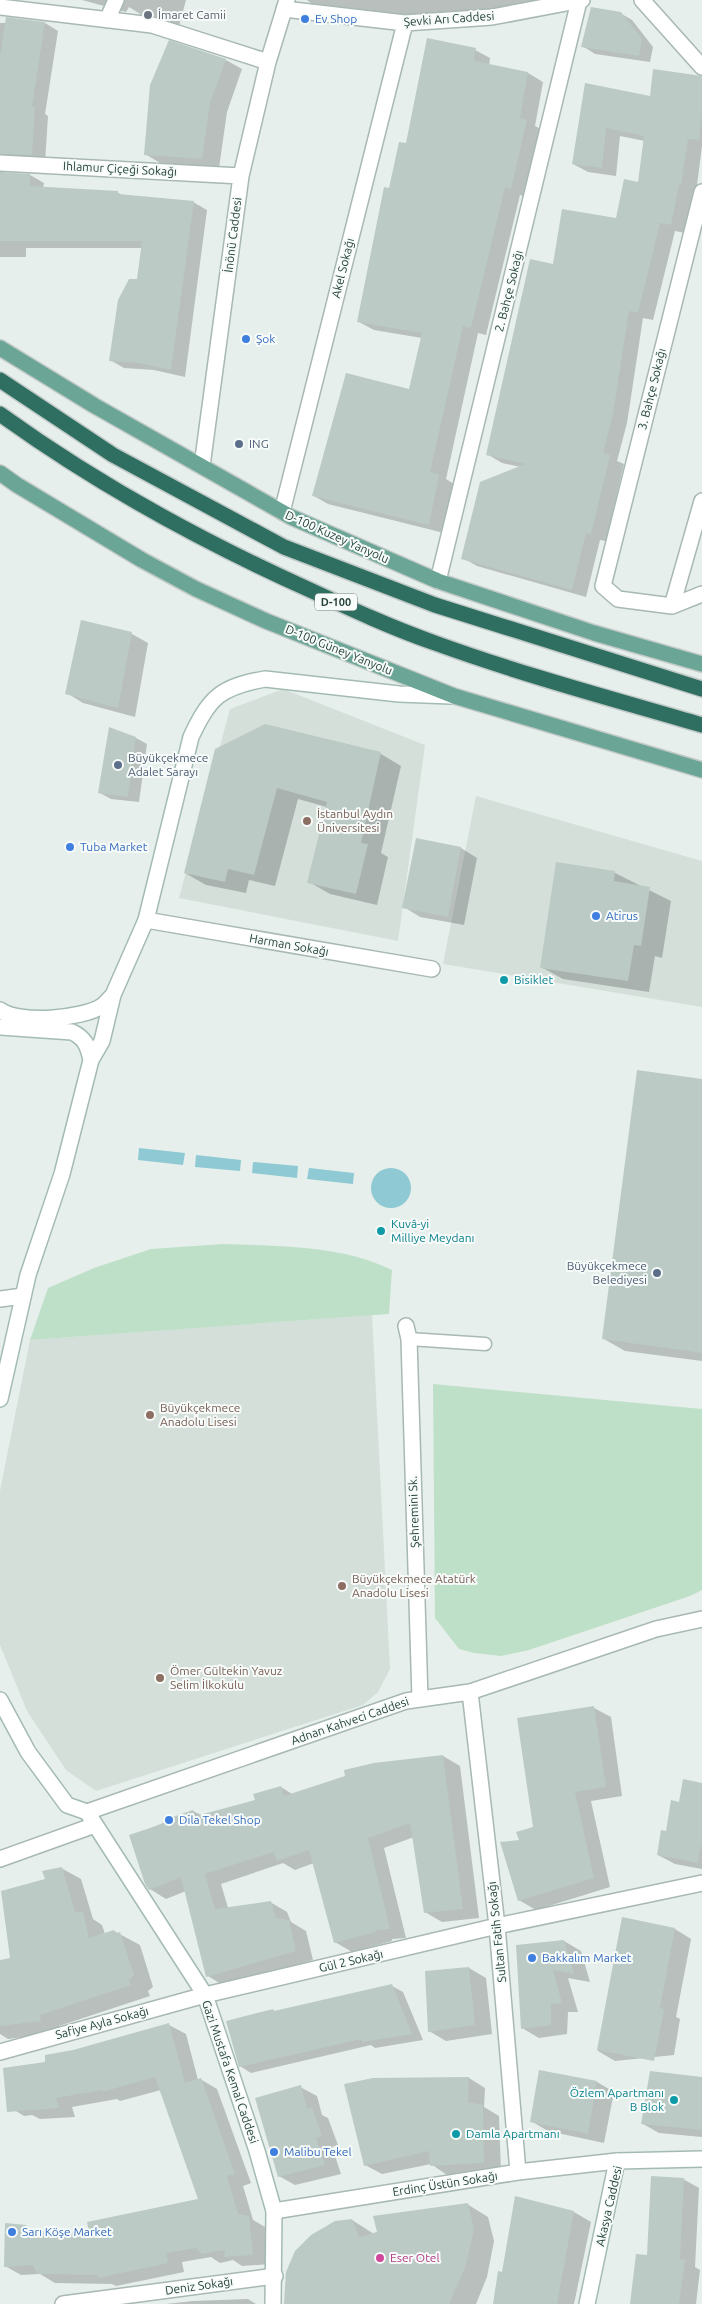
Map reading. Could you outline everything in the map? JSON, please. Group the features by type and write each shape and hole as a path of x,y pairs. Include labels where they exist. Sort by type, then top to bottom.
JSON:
{"highway":[{"name":"D-100","path":"0,380 113,455 284,547 435,605 702,689"},
{"name":"D-100","path":"0,414 101,482 173,524 268,572 356,611 434,643 484,660 702,725"}],"main road":[{"name":"D-100 Kuzey Yanyolu","path":"0,348 95,406 282,512 438,581 594,632 702,664"},
{"name":"D-100 Güney Yanyolu","path":"0,473 142,560 196,589 266,621 454,696 702,770"}],"street":[{"path":"107,20 116,0"},
{"name":"Şevki Arı Caddesi","path":"286,4 405,23 492,17 581,0"},
{"name":"2. Bahçe Sokağı","path":"438,581 581,0"},
{"path":"642,0 702,67"},
{"name":"İnönü Caddesi","path":"202,466 241,176 268,62 286,4"},
{"path":"0,7 152,25 268,62"},
{"name":"Akel Sokağı","path":"282,512 405,23"},
{"name":"Ihlamur Çiçeği Sokağı","path":"0,163 241,176"},
{"name":"3. Bahçe Sokağı","path":"672,606 618,599 603,586 702,192"},
{"path":"672,606 702,501"},
{"path":"672,606 702,594"},
{"path":"0,1399 23,1296 62,1174 91,1060 102,1041 113,995 146,920 190,737 204,709 222,692 244,683 265,679 400,694 454,696"},
{"name":"Harman Sokağı","path":"146,920 432,969"},
{"path":"0,1010 6,1014 19,1017 64,1017 85,1013 103,1006 113,995"},
{"path":"0,1027 72,1032 82,1036 89,1048 91,1060"},
{"path":"0,1299 23,1296"},
{"name":"Şehremini Sk.","path":"407,1333 420,1699"},
{"name":"Adnan Kahveci Caddesi","path":"0,1859 91,1818 406,1701 470,1692 656,1629 702,1619"},
{"name":"Sultan Fatih Sokağı","path":"470,1692 497,1926 518,2172"},
{"path":"0,1700 28,1752 67,1805 91,1818"},
{"name":"Gazi Mustafa Kemal Caddesi","path":"91,1818 205,1995 257,2150 274,2211 275,2276 273,2304"},
{"name":"Gül 2 Sokağı","path":"205,1995 497,1926 702,1883"},
{"name":"Safiye Ayla Sokağı","path":"0,2052 205,1995"},
{"name":"Akasya Caddesi","path":"587,2304 618,2161 702,2158"},
{"name":"Erdinç Üstün Sokağı","path":"274,2211 518,2172 618,2161"},
{"name":"Deniz Sokağı","path":"63,2304 275,2276"}],"lane":[{"path":"407,1333 485,1344"}],"shaded area":[{"name":"İstanbul Aydın Üniversitesi","path":"283,689 425,745 398,941 179,898 230,709"},
{"path":"476,796 702,861 702,1007 443,964"},
{"path":"372,1315 390,1669 378,1692 363,1705 96,1791 66,1770 27,1711 0,1645 0,1491 30,1340"}],"green space":[{"path":"223,1244 265,1245 331,1251 373,1262 392,1270 389,1314 30,1340 48,1288 94,1268 151,1249"},
{"path":"433,1384 702,1409 702,1590 690,1596 529,1650 501,1656 459,1649 435,1618"}],"water":[{"path":"139,1148 185,1153 183,1165 138,1160"},
{"path":"196,1155 241,1160 240,1171 195,1167"},
{"path":"253,1162 298,1166 297,1178 252,1173"},
{"path":"309,1168 354,1173 353,1184 307,1179"},
{"path":"395,1168 402,1171 408,1177 411,1188 410,1196 402,1205 395,1208 387,1208 380,1205 372,1196 371,1184 374,1177 383,1169"}],"building":[{"path":"591,7 621,12 642,39 639,56 581,47"},
{"path":"6,17 45,22 32,107 35,107 32,155 0,154 0,56"},
{"path":"427,38 476,48 474,61 528,72 520,118 527,120 511,189 505,187 471,328 463,326 430,472 439,474 429,525 312,496 346,373 409,389 422,333 357,322 384,187 389,188 399,142 406,143"},
{"path":"169,40 226,59 210,103 202,159 144,155 150,85"},
{"path":"653,69 702,76 702,115 699,140 688,139 681,185 679,185 671,225 660,223 638,313 629,311 613,414 603,453 610,455 591,534 586,533 572,590 461,559 480,482 525,464 486,455 530,259 553,264 562,209 616,218 624,179 638,182 644,136 606,128 602,168 572,164 585,83 650,96"},
{"path":"0,172 30,174 30,186 118,191 118,194 194,201 171,370 139,363 109,361 118,300 129,279 137,279 142,241 0,241"},
{"path":"81,620 132,632 118,708 65,694"},
{"path":"265,724 381,752 361,843 368,844 356,894 307,883 327,802 277,788 254,875 228,869 225,882 184,873 215,749"},
{"name":"Büyükçekmece Adalet Sarayı","path":"109,727 136,737 128,797 98,793"},
{"path":"416,838 461,847 448,917 402,908"},
{"name":"Atirus","path":"556,862 615,871 614,881 650,887 641,946 634,945 628,981 540,968"},
{"name":"Büyükçekmece Belediyesi","path":"637,1070 702,1079 702,1353 602,1339"},
{"path":"594,1706 606,1787 575,1792 594,1878 518,1901 500,1842 519,1840 516,1832 533,1827 517,1718"},
{"path":"443,1755 463,1909 424,1913 410,1823 368,1838 390,1929 376,1930 376,1932 334,1943 309,1850 277,1861 273,1852 205,1874 215,1909 271,1901 276,1918 289,1920 296,1951 206,1977 181,1877 149,1890 145,1884 129,1835 165,1823 164,1820 193,1810 196,1816 255,1800 253,1794 281,1786 284,1796 345,1776 344,1770 374,1763"},
{"path":"683,1779 702,1783 702,1841 698,1863 657,1855 661,1830 666,1831 671,1800 679,1802"},
{"path":"62,1867 75,1912 83,1912 89,1938 114,1930 115,1934 120,1932 134,1975 129,1980 131,1985 40,2015 41,2021 0,2026 0,1960 10,1958 1,1891 45,1879 42,1871"},
{"path":"622,1917 675,1928 660,2008 664,2009 654,2061 597,2050"},
{"path":"564,1940 574,1974 553,1970 562,2003 551,2004 551,2025 521,2029 516,1945"},
{"path":"469,1967 475,2025 428,2032 425,1971"},
{"path":"392,1984 412,2034 362,2042 362,2039 239,2067 226,2021"},
{"path":"169,2023 185,2083 201,2078 235,2174 227,2176 238,2214 249,2216 253,2255 224,2257 225,2250 202,2254 196,2248 166,2253 168,2263 98,2278 98,2275 37,2274 33,2265 4,2267 5,2223 26,2225 32,2231 89,2232 87,2222 198,2199 155,2077 102,2092 102,2090 56,2098 59,2108 7,2112 3,2068 45,2062 45,2055 73,2050"},
{"path":"539,2070 597,2081 588,2134 530,2122"},
{"name":"Özlem Apartmanı B Blok","path":"650,2071 702,2077 702,2130 641,2124"},
{"path":"469,2077 468,2102 483,2105 484,2163 430,2166 429,2151 364,2166 344,2084 373,2078"},
{"path":"301,2085 307,2109 312,2107 322,2136 316,2138 325,2165 278,2177 255,2098"},
{"path":"651,2176 684,2178 680,2259 685,2260 679,2304 630,2304 636,2254 647,2255"},
{"path":"515,2196 574,2211 557,2304 493,2304 498,2271 502,2272"},
{"name":"Eser Otel","path":"468,2203 474,2229 466,2265 449,2304 284,2304 286,2272 295,2251 311,2235 335,2221 352,2219 359,2237 377,2232 373,2216"}],"place":[{"name":"İmaret Camii","path":"148,15"},
{"name":"Ev Shop","path":"305,19"},
{"name":"Şok","path":"246,339"},
{"name":"ING","path":"239,444"},
{"name":"Büyükçekmece Adalet Sarayı","path":"118,765"},
{"name":"İstanbul Aydın Üniversitesi","path":"307,821"},
{"name":"Tuba Market","path":"70,847"},
{"name":"Atirus","path":"596,916"},
{"name":"Bisiklet","path":"504,980"},
{"name":"Kuvâ-yi Milliye Meydanı","path":"381,1231"},
{"name":"Büyükçekmece Belediyesi","path":"657,1273"},
{"name":"Büyükçekmece Anadolu Lisesi","path":"150,1415"},
{"name":"Büyükçekmece Atatürk Anadolu Lisesi","path":"342,1586"},
{"name":"Ömer Gültekin Yavuz Selim İlkokulu","path":"160,1678"},
{"name":"Dila Tekel Shop","path":"169,1820"},
{"name":"Bakkalım Market","path":"532,1958"},
{"name":"Özlem Apartmanı B Blok","path":"674,2100"},
{"name":"Damla Apartmanı","path":"456,2134"},
{"name":"Malibu Tekel","path":"274,2152"},
{"name":"Sarı Köşe Market","path":"12,2232"},
{"name":"Eser Otel","path":"380,2258"}]}
